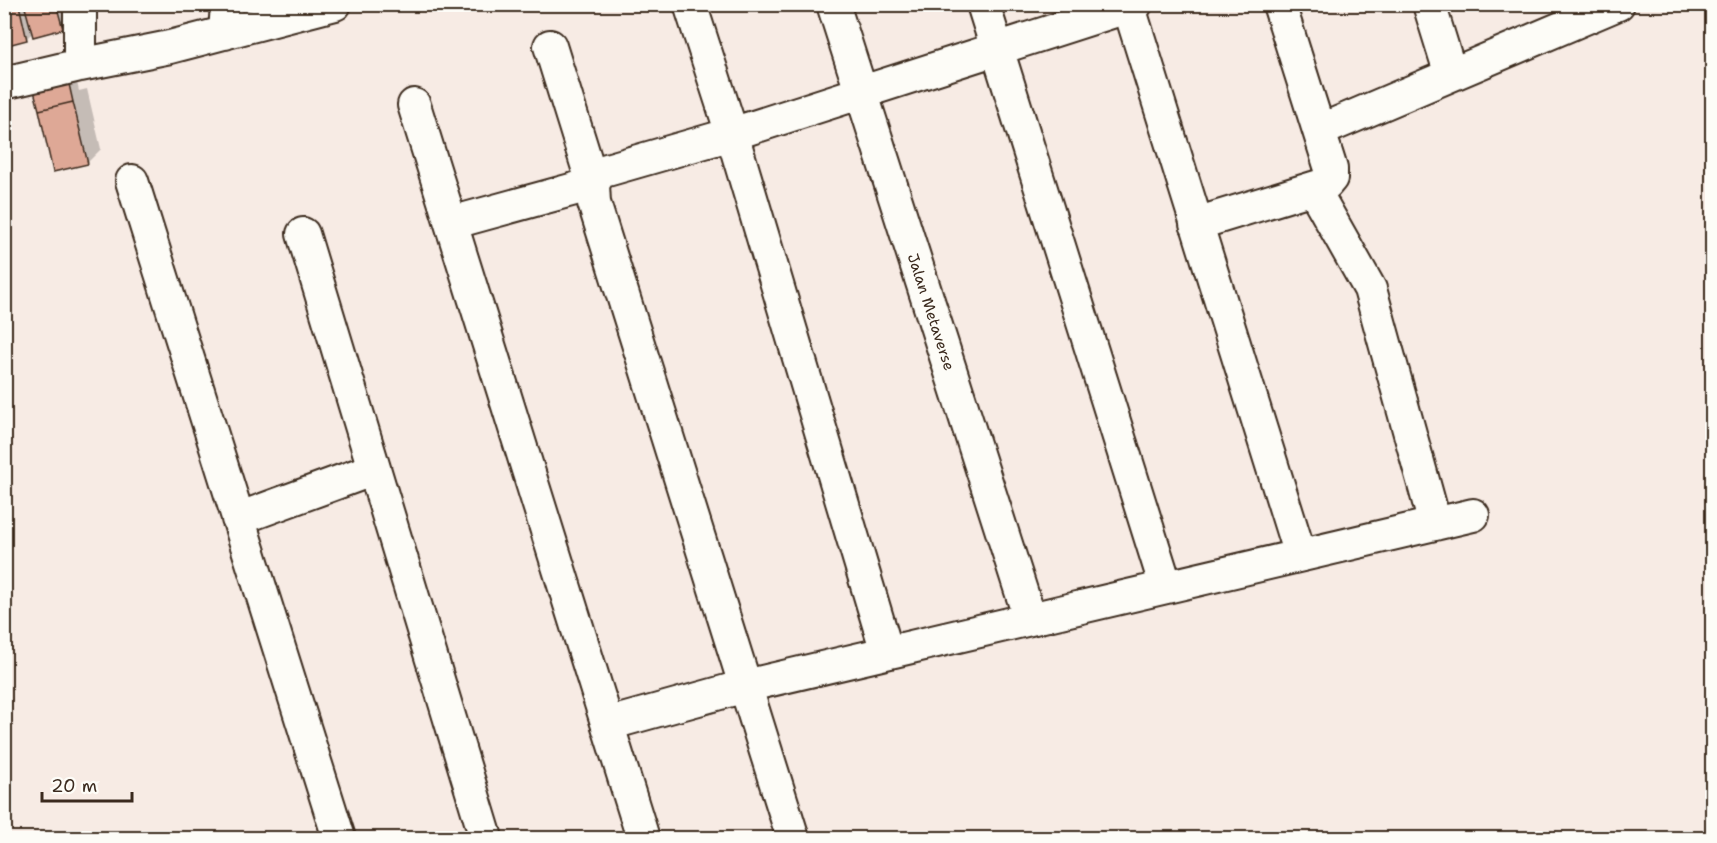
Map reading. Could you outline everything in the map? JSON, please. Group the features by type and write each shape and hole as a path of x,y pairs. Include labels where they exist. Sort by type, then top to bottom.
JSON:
{"street":[{"path":"80,4 81,65"},
{"path":"4,83 170,47 226,19 335,4"},
{"path":"690,4 732,134 887,652"},
{"name":"Jalan Metaverse","path":"833,4 1030,619"},
{"path":"983,4 1166,587"},
{"path":"1196,224 1326,184 1331,178 1331,169 1279,4"},
{"path":"1428,4 1451,75"},
{"path":"1319,131 1451,75 1583,11 1618,4"},
{"path":"451,223 593,184 600,172 732,134 1131,5 1196,224 1300,555"},
{"path":"550,46 593,184 594,203 793,838"},
{"path":"414,105 644,838"},
{"path":"132,181 339,838"},
{"path":"1313,188 1370,289 1434,524"},
{"path":"303,234 486,838"},
{"path":"238,519 374,469"},
{"path":"608,724 745,686 1473,514"}],"building":[{"path":"24,4 56,4 63,29 33,37"},
{"path":"19,5 27,40 4,46 4,8"},
{"path":"67,75 73,102 39,110 32,83"},
{"path":"73,102 88,164 53,172 39,110"}]}
